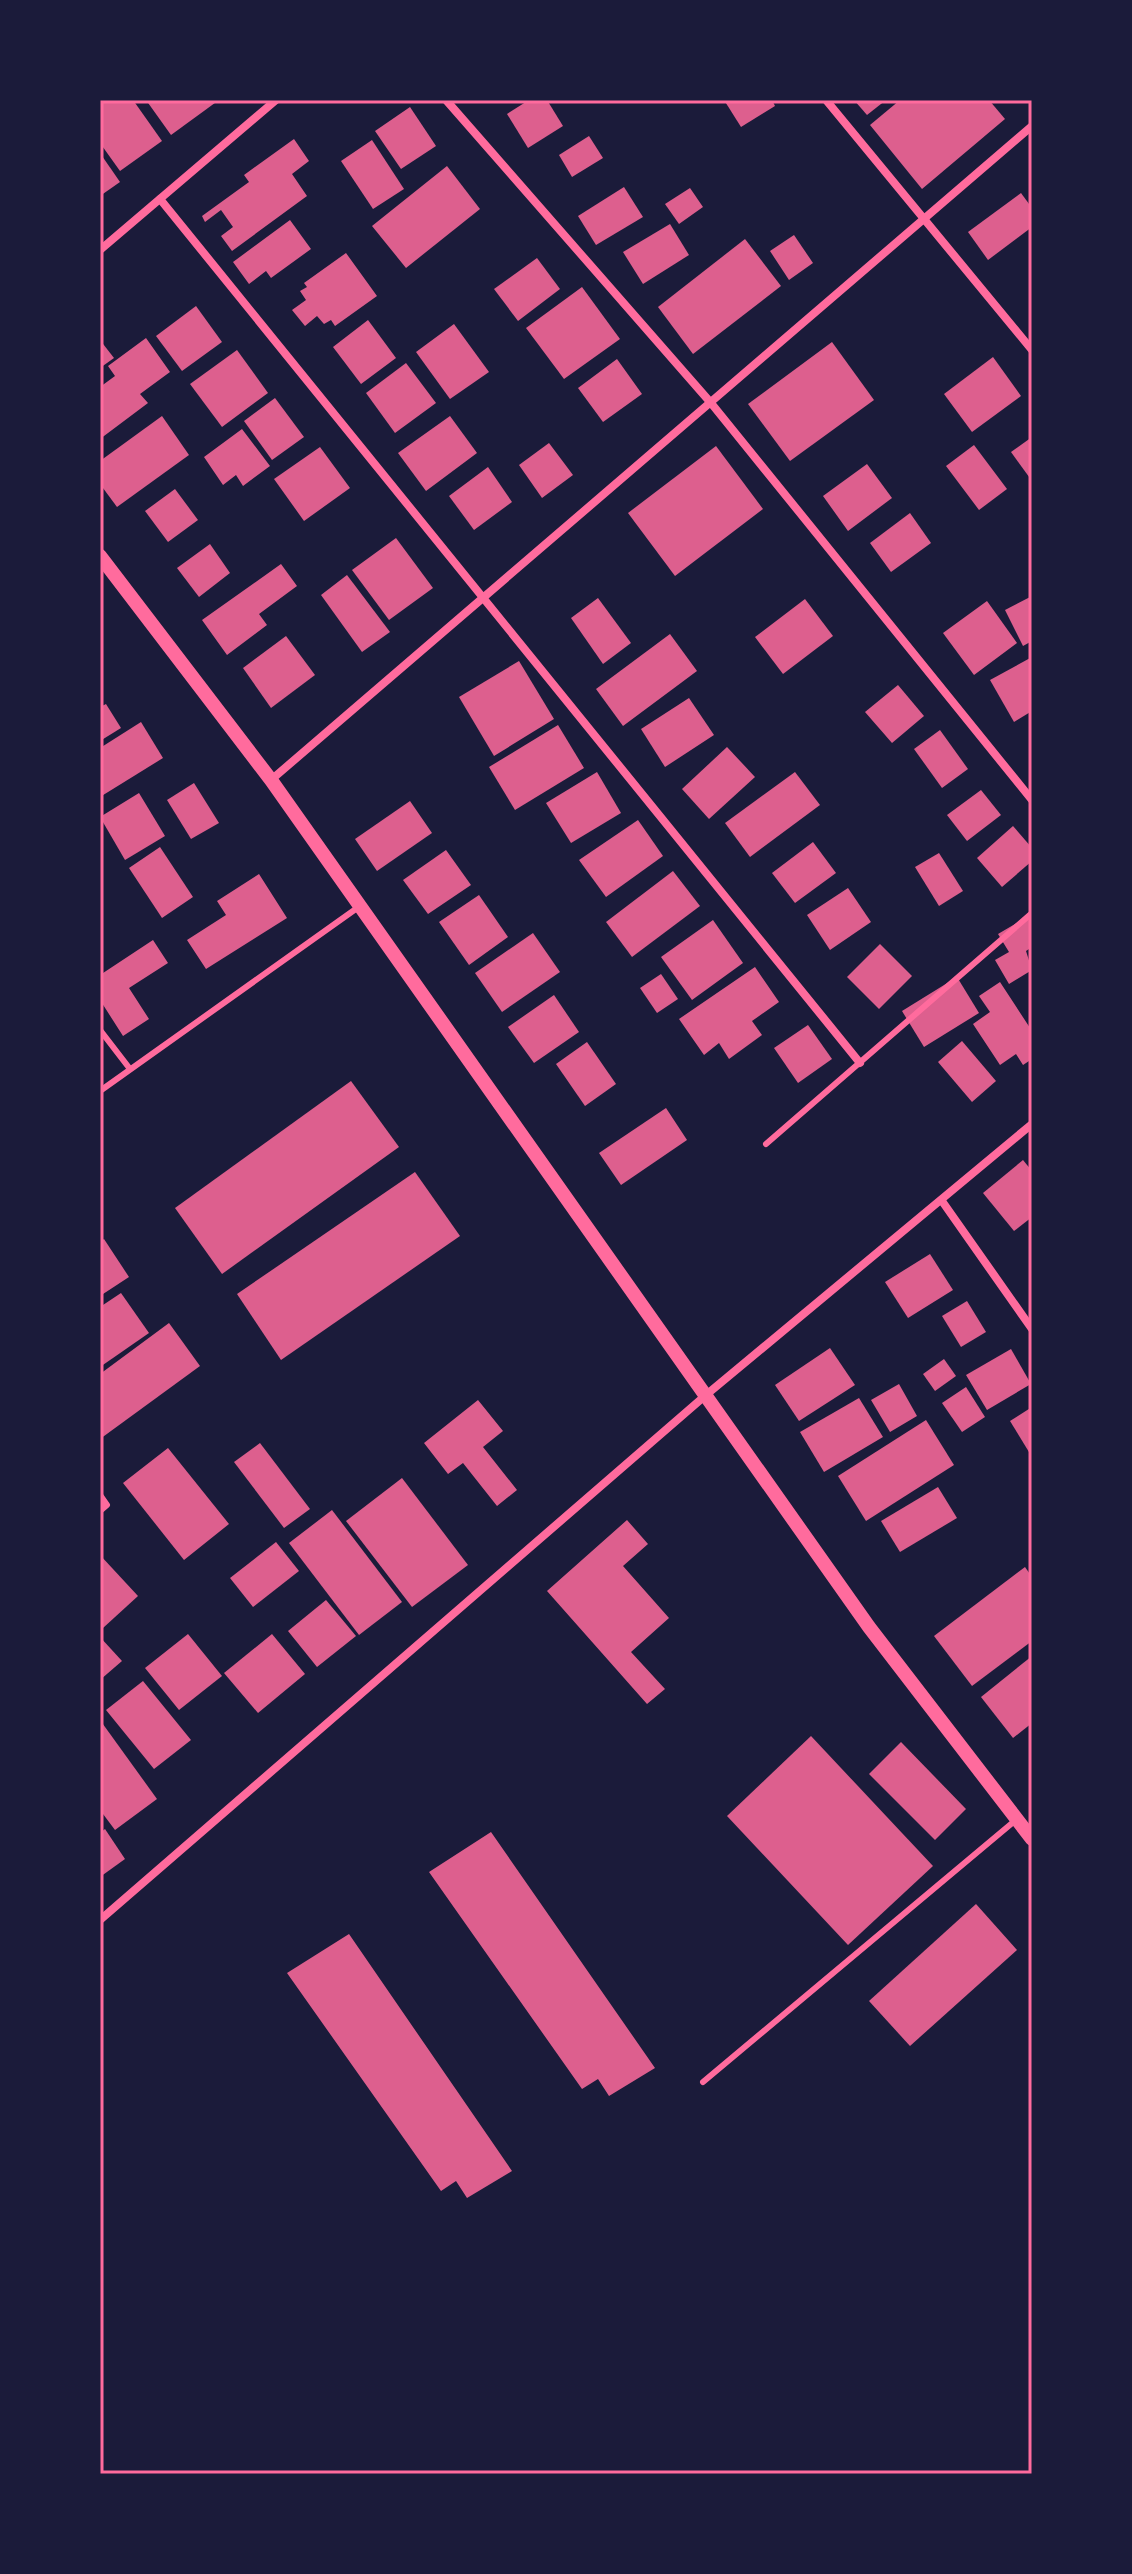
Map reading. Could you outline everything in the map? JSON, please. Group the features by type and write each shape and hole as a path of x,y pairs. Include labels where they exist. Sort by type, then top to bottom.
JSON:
{"street":[{"path":"100,250 276,100"},
{"path":"446,100 711,403 1032,800"},
{"path":"826,100 1032,350"},
{"path":"271,780 1032,126"},
{"path":"160,199 860,1063"},
{"path":"100,556 271,780 869,1627 1032,1839"},
{"path":"100,1920 706,1395 1032,1124"},
{"path":"942,1201 1032,1329"}],"lane":[{"path":"100,1091 360,906"},
{"path":"766,1144 1032,913"},
{"path":"100,1030 130,1069"},
{"path":"100,1495 107,1505 100,1511"},
{"path":"703,2082 1017,1819"}],"building":[{"path":"100,100 133,100 162,141 120,171 100,143"},
{"path":"146,100 219,100 171,135"},
{"path":"529,100 547,100 563,126 528,148 507,114"},
{"path":"724,100 772,100 775,106 741,127"},
{"path":"854,100 886,100 867,115"},
{"path":"900,100 989,100 1005,119 922,189 870,125"},
{"path":"410,107 436,146 401,169 375,131"},
{"path":"589,136 603,158 572,177 559,155"},
{"path":"294,139 309,161 292,174 307,196 232,251 221,236 233,227 221,210 205,222 202,216 249,182 244,175"},
{"path":"372,140 404,189 373,209 341,161"},
{"path":"100,153 120,182 100,196"},
{"path":"447,166 480,209 406,268 372,226"},
{"path":"624,187 643,217 596,245 578,216"},
{"path":"690,188 703,207 679,224 665,204"},
{"path":"1021,193 1032,208 1032,227 988,260 968,232"},
{"path":"290,220 311,249 271,278 266,271 249,284 233,262"},
{"path":"670,224 689,255 643,284 623,252"},
{"path":"794,235 813,263 789,280 770,251"},
{"path":"745,239 781,286 693,354 658,307"},
{"path":"346,253 377,296 335,326 331,320 324,324 317,316 305,326 292,310 306,300 300,291 307,287 304,283"},
{"path":"537,258 560,289 518,321 494,289"},
{"path":"582,287 620,339 564,379 526,328"},
{"path":"196,306 222,342 182,371 156,336"},
{"path":"368,320 396,358 361,384 333,347"},
{"path":"454,324 489,372 450,399 416,352"},
{"path":"146,338 170,372 140,394 148,403 100,439 100,387 115,376 108,366"},
{"path":"100,340 114,358 100,368"},
{"path":"832,342 874,400 790,461 748,404"},
{"path":"237,350 268,393 222,427 190,384"},
{"path":"993,357 1021,396 972,432 944,394"},
{"path":"617,359 642,394 603,422 578,388"},
{"path":"406,363 436,403 395,433 366,393"},
{"path":"275,398 304,437 272,460 244,421"},
{"path":"162,416 189,455 117,507 100,484 100,461"},
{"path":"450,416 477,453 426,491 398,453"},
{"path":"242,429 270,466 243,486 236,475 223,485 204,457"},
{"path":"1032,437 1032,481 1011,452"},
{"path":"549,443 573,475 542,498 519,465"},
{"path":"974,445 1007,489 979,510 946,466"},
{"path":"716,446 763,509 675,576 628,513"},
{"path":"320,447 350,488 304,521 274,479"},
{"path":"867,464 892,498 848,531 823,496"},
{"path":"488,467 512,502 474,530 449,496"},
{"path":"175,489 198,520 168,542 145,511"},
{"path":"910,513 931,543 891,572 870,543"},
{"path":"396,538 433,588 389,620 352,570"},
{"path":"210,544 230,573 199,597 177,568"},
{"path":"281,564 297,586 259,614 267,625 227,655 202,620"},
{"path":"347,575 390,632 362,652 321,595"},
{"path":"1032,596 1032,641 1023,646 1005,610"},
{"path":"598,598 631,643 603,664 571,618"},
{"path":"805,599 833,636 783,674 755,637"},
{"path":"987,601 1017,643 974,675 943,633"},
{"path":"670,634 697,671 623,726 596,689"},
{"path":"286,636 315,675 271,708 243,668"},
{"path":"1032,657 1032,711 1014,722 990,680"},
{"path":"519,661 554,719 494,756 459,697"},
{"path":"898,685 924,716 892,743 865,712"},
{"path":"689,698 714,735 665,767 641,729"},
{"path":"106,704 121,728 100,741 100,707"},
{"path":"141,722 163,758 100,797 100,748"},
{"path":"558,725 584,768 515,810 489,767"},
{"path":"940,730 968,769 942,788 914,749"},
{"path":"727,747 755,777 709,819 682,789"},
{"path":"597,772 621,813 571,843 546,803"},
{"path":"795,772 820,805 750,857 725,823"},
{"path":"194,783 219,823 191,839 167,800"},
{"path":"981,790 1001,815 967,841 947,815"},
{"path":"139,793 165,836 125,860 100,817"},
{"path":"410,801 432,833 377,871 355,839"},
{"path":"638,820 663,856 606,897 579,860"},
{"path":"1013,826 1032,848 1032,861 1002,887 977,858"},
{"path":"813,842 836,873 795,903 772,873"},
{"path":"160,847 193,897 162,918 129,868"},
{"path":"446,850 471,885 428,914 403,880"},
{"path":"939,853 963,891 939,906 915,867"},
{"path":"673,871 700,906 632,957 606,922"},
{"path":"259,874 287,918 206,969 187,940 226,915 217,901"},
{"path":"848,888 871,922 830,950 807,915"},
{"path":"479,895 508,937 469,965 439,922"},
{"path":"1030,915 1032,947 1026,951 1032,970 1009,984 995,960 1009,952 998,934"},
{"path":"713,920 743,963 692,1000 661,957"},
{"path":"533,933 560,972 502,1012 475,973"},
{"path":"153,940 168,963 129,988 149,1019 123,1036 100,1000 100,975"},
{"path":"880,944 912,976 879,1009 847,977"},
{"path":"755,967 779,1002 752,1021 762,1035 729,1059 719,1043 704,1055 679,1019"},
{"path":"661,974 678,999 657,1013 640,988"},
{"path":"957,977 979,1013 924,1047 902,1011"},
{"path":"1000,982 1032,1031 1032,1059 1023,1065 1016,1054 1000,1065 973,1024 990,1012 979,996"},
{"path":"554,995 579,1032 534,1063 508,1027"},
{"path":"808,1025 832,1059 798,1083 774,1048"},
{"path":"962,1041 996,1081 972,1102 938,1062"},
{"path":"587,1042 616,1084 585,1106 556,1064"},
{"path":"351,1081 399,1147 222,1274 175,1208"},
{"path":"666,1108 687,1140 621,1185 599,1153"},
{"path":"1023,1160 1032,1171 1032,1217 1014,1231 983,1193"},
{"path":"415,1172 460,1236 281,1360 237,1294"},
{"path":"104,1239 129,1277 100,1296 100,1242"},
{"path":"930,1254 953,1290 908,1318 885,1282"},
{"path":"121,1293 149,1333 100,1367 100,1307"},
{"path":"967,1301 986,1332 961,1347 942,1316"},
{"path":"169,1323 200,1366 100,1439 100,1374"},
{"path":"830,1348 855,1385 799,1421 775,1385"},
{"path":"1011,1349 1031,1384 987,1410 966,1375"},
{"path":"944,1359 956,1376 935,1391 923,1374"},
{"path":"899,1384 917,1416 890,1432 871,1400"},
{"path":"966,1387 985,1417 962,1432 942,1403"},
{"path":"859,1398 883,1437 824,1472 800,1432"},
{"path":"478,1400 503,1431 483,1447 517,1490 497,1506 463,1463 448,1474 424,1443"},
{"path":"1032,1407 1032,1457 1010,1421"},
{"path":"926,1420 954,1465 866,1521 838,1476"},
{"path":"260,1443 310,1509 284,1528 234,1462"},
{"path":"168,1448 229,1524 184,1560 123,1483"},
{"path":"402,1478 468,1565 412,1607 346,1521"},
{"path":"938,1487 957,1518 900,1552 881,1521"},
{"path":"332,1510 402,1602 359,1635 289,1543"},
{"path":"627,1520 648,1544 623,1566 669,1618 631,1652 665,1689 647,1704 547,1591"},
{"path":"276,1542 299,1571 253,1607 230,1578"},
{"path":"100,1555 138,1596 103,1628 100,1625"},
{"path":"1025,1567 1032,1577 1032,1641 972,1686 934,1636"},
{"path":"326,1600 356,1636 317,1667 288,1631"},
{"path":"188,1634 222,1676 179,1710 145,1668"},
{"path":"272,1634 305,1674 258,1713 224,1673"},
{"path":"100,1637 122,1661 100,1680"},
{"path":"1032,1656 1032,1723 1013,1738 981,1697"},
{"path":"143,1681 191,1740 154,1769 106,1710"},
{"path":"100,1720 157,1799 115,1830 100,1810"},
{"path":"811,1736 933,1866 848,1945 727,1816"},
{"path":"901,1742 966,1809 935,1840 869,1774"},
{"path":"105,1829 125,1859 100,1877 100,1833"},
{"path":"491,1832 655,2068 609,2096 598,2079 582,2089 429,1872"},
{"path":"976,1904 1017,1950 910,2046 869,2001"},
{"path":"349,1934 512,2171 467,2198 456,2181 441,2191 287,1973"}]}
